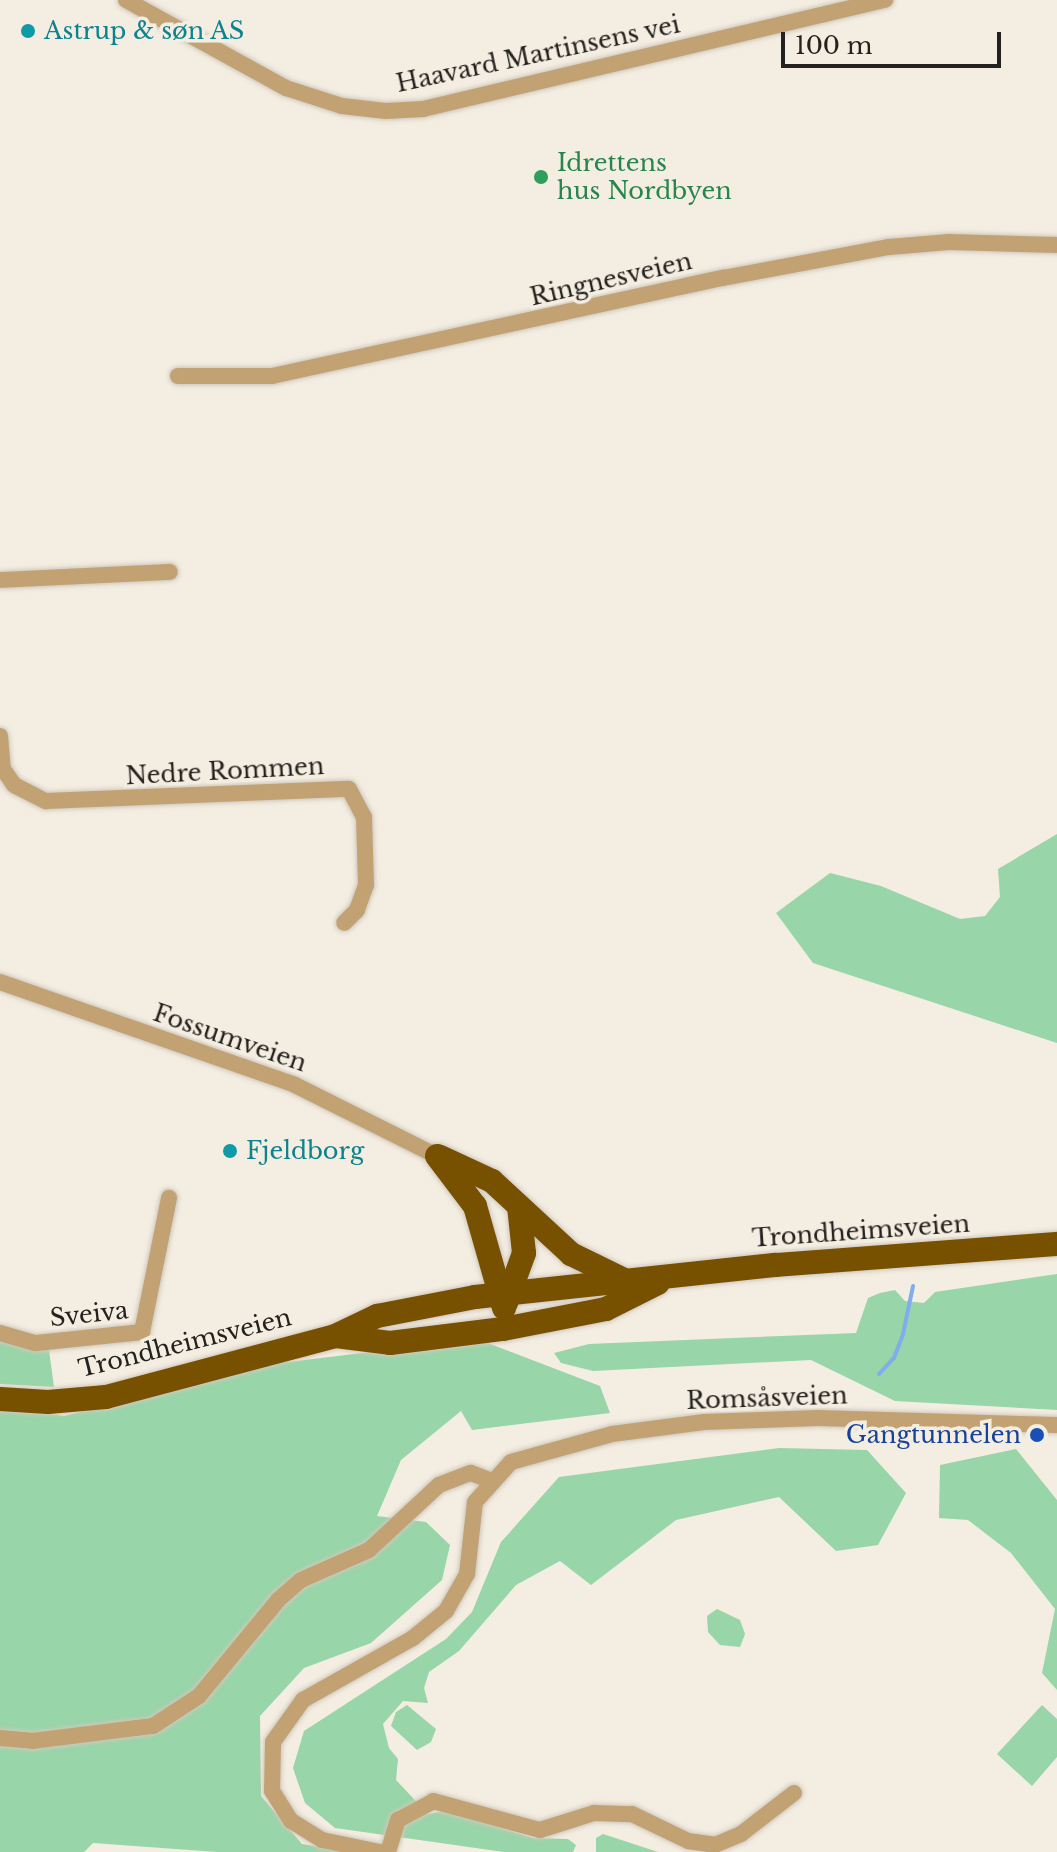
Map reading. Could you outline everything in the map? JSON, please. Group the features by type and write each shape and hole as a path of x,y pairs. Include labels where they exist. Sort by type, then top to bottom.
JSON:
{"highway":[{"path":"437,1156 473,1170 519,1206 571,1254 631,1282"},
{"path":"437,1156 479,1213 503,1299"},
{"path":"503,1299 524,1253 519,1206"},
{"name":"Trondheimsveien","path":"0,1399 106,1397 335,1336 377,1316 670,1276 1057,1244"},
{"name":"Trondheimsveien","path":"335,1336 390,1343 519,1326 606,1309 670,1276"}],"street":[{"name":"Haavard Martinsens vei","path":"126,0 286,88 342,106 386,111 423,109 885,0"},
{"name":"Ringnesveien","path":"178,376 272,376 889,247 949,242 1057,245"},
{"path":"0,580 170,572"},
{"name":"Nedre Rommen","path":"0,736 3,769 14,785 46,801 349,789 364,817 366,885 357,910 344,923"},
{"name":"Fossumveien","path":"0,982 295,1085 437,1156"},
{"name":"Sveiva","path":"0,1333 36,1343 142,1332 169,1198"},
{"name":"Romsåsveien","path":"489,1480 511,1462 555,1448 704,1422 818,1418 1057,1425"},
{"path":"0,1738 32,1741 153,1726 199,1696 278,1600 301,1580 369,1550 439,1485 471,1473 489,1480 472,1514 467,1574 446,1611 413,1638 303,1700 273,1742 271,1783 291,1821 322,1840 380,1852"},
{"path":"388,1852 398,1820 414,1807 433,1801 540,1830 594,1813 632,1814 688,1841 715,1845 741,1834 794,1793"}],"green space":[{"path":"1057,834 1057,1043 813,963 776,913 830,873 881,886 960,919 985,916 1000,897 998,869"},
{"path":"1057,1274 1057,1410 895,1401 811,1360 593,1371 561,1363 554,1353 589,1344 856,1333 868,1298 880,1293 895,1290 905,1301 924,1303 935,1292"},
{"path":"0,1333 48,1343 54,1387 0,1384"},
{"path":"477,1339 600,1386 610,1413 472,1430 461,1411 401,1460 377,1516 426,1522 450,1545 442,1580 371,1643 304,1668 260,1716 261,1796 302,1844 349,1852 217,1852 93,1843 84,1852 0,1852 0,1407 64,1416 280,1363"},
{"path":"779,1448 867,1450 906,1493 878,1545 836,1551 779,1497 676,1520 591,1585 560,1561 516,1585 459,1651 429,1672 424,1688 428,1703 403,1701 383,1724 389,1748 398,1759 396,1780 428,1814 445,1811 533,1838 568,1839 576,1845 573,1852 504,1852 335,1828 305,1803 293,1768 304,1731 446,1639 472,1612 501,1542 559,1477"},
{"path":"1016,1449 1057,1500 1057,1690 1042,1673 1055,1609 1011,1553 968,1520 939,1518 940,1465"},
{"path":"717,1609 740,1620 745,1634 740,1647 720,1645 708,1632 707,1616"},
{"path":"407,1705 436,1729 431,1742 417,1750 391,1726 396,1712"},
{"path":"1042,1705 1057,1719 1057,1757 1032,1786 997,1754"},
{"path":"603,1834 658,1852 596,1852 596,1838"}],"waterway":[{"path":"879,1374 894,1358 903,1334 913,1286"}],"place":[{"name":"Astrup & søn AS","path":"28,31"},
{"name":"Idrettens hus Nordbyen","path":"541,177"},
{"name":"Fjeldborg","path":"230,1151"},
{"name":"Gangtunnelen","path":"1037,1435"}]}
